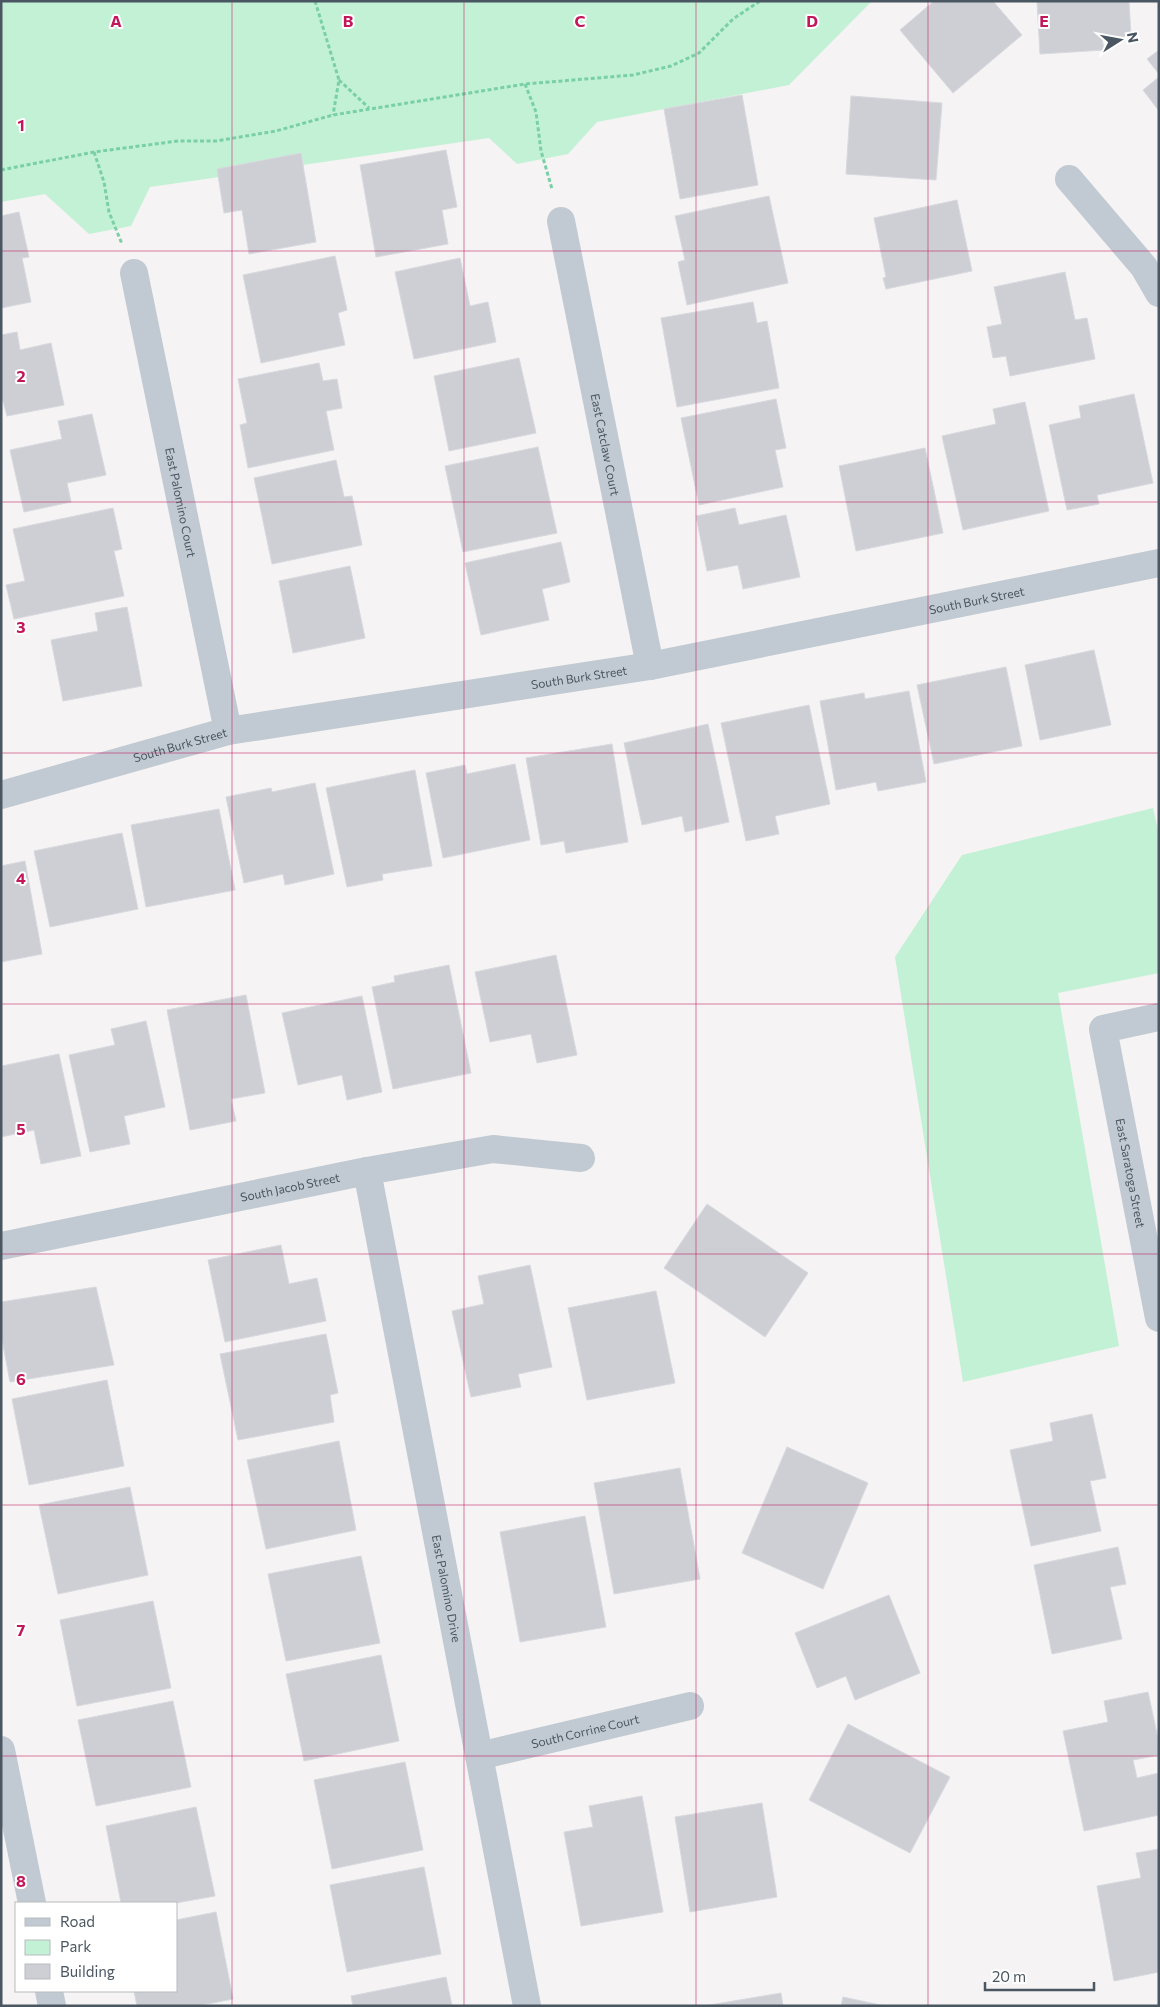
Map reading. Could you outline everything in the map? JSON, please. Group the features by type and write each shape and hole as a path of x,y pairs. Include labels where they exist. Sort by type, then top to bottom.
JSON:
{"street":[{"path":"1069,179 1144,267 1159,293"},
{"name":"East Catclaw Court","path":"560,221 650,666"},
{"name":"East Palomino Court","path":"134,273 228,731"},
{"name":"South Burk Street","path":"1,795 228,731 650,666 1159,563"},
{"name":"East Saratoga Street","path":"1159,1018 1103,1029 1159,1318"},
{"name":"South Jacob Street","path":"1,1246 367,1171 492,1149 581,1158"},
{"name":"East Palomino Drive","path":"367,1171 527,2006"},
{"name":"South Corrine Court","path":"478,1756 690,1706"},
{"path":"1,1750 32,1902"},
{"path":"49,1992 52,2006"}],"path":[{"path":"315,1 339,80 333,115"},
{"path":"1,170 94,152 178,141 216,141 276,131 333,115 370,108 525,84 633,75 671,66 699,53 732,19 760,1"},
{"path":"339,80 370,108"},
{"path":"525,84 536,112 541,151 560,221"},
{"path":"94,152 104,182 109,212 134,273"}],"green space":[{"path":"1,1 872,1 789,85 597,122 568,154 517,164 489,138 150,187 131,226 89,234 45,194 1,202"},
{"path":"1153,808 1159,835 1159,973 1058,993 1119,1346 963,1382 895,957 962,855"}],"building":[{"path":"934,1 993,1 1022,35 953,93 900,30"},
{"path":"1037,1 1129,1 1131,36 1102,38 1104,50 1040,54"},
{"path":"1159,50 1159,74 1147,59"},
{"path":"1159,77 1159,111 1143,90"},
{"path":"742,95 758,185 680,199 664,109"},
{"path":"851,96 942,103 936,180 846,174"},
{"path":"446,150 457,207 442,210 448,244 376,257 360,165"},
{"path":"301,153 316,242 249,254 242,210 224,213 217,169"},
{"path":"769,196 788,283 687,305 678,262 685,260 675,216"},
{"path":"957,200 972,271 886,289 883,278 886,277 874,218"},
{"path":"19,212 29,257 22,258 31,302 1,308 1,216"},
{"path":"335,256 347,310 338,313 345,345 261,363 243,275"},
{"path":"460,258 470,306 488,302 496,342 414,359 395,272"},
{"path":"1065,272 1075,320 1087,318 1095,359 1010,376 1006,356 993,358 987,327 1002,324 994,287"},
{"path":"753,302 757,323 767,321 779,388 677,407 661,318"},
{"path":"17,332 20,350 51,343 64,405 7,416 3,401 1,401 1,335"},
{"path":"519,358 536,433 449,451 434,376"},
{"path":"319,363 323,381 337,379 342,408 326,411 334,450 248,468 240,425 247,423 238,379"},
{"path":"1134,394 1153,483 1097,495 1099,504 1067,510 1049,425 1081,418 1079,406"},
{"path":"776,399 786,448 775,450 783,487 699,505 681,418"},
{"path":"1025,402 1049,511 963,530 942,436 996,424 993,409"},
{"path":"92,414 106,475 67,483 71,502 24,512 10,450 62,439 58,421"},
{"path":"538,447 557,533 463,552 445,466"},
{"path":"925,448 943,533 856,551 839,466"},
{"path":"336,460 344,497 352,496 362,545 272,564 254,478"},
{"path":"113,508 122,549 114,551 124,596 14,619 6,585 25,581 13,529"},
{"path":"735,508 739,525 786,515 800,577 743,589 738,565 707,571 696,516"},
{"path":"561,542 570,582 542,589 549,620 481,635 465,563"},
{"path":"350,566 365,638 293,653 279,581"},
{"path":"127,607 142,686 63,701 51,640 98,631 95,613"},
{"path":"1094,650 1111,725 1040,740 1025,665"},
{"path":"1006,667 1022,746 934,764 917,685"},
{"path":"909,691 926,782 878,791 876,782 836,790 820,701 864,693 865,699"},
{"path":"809,705 830,804 775,816 779,834 746,841 721,723"},
{"path":"708,724 729,822 685,832 682,816 642,825 624,743"},
{"path":"612,744 628,842 566,853 564,841 541,845 526,758"},
{"path":"515,764 530,840 443,858 426,773 465,765 467,774"},
{"path":"415,770 432,866 382,874 383,880 347,887 326,788"},
{"path":"315,783 334,874 285,885 283,874 244,883 226,797 271,788 272,792"},
{"path":"219,809 235,890 146,907 131,825"},
{"path":"122,833 138,909 50,927 34,851"},
{"path":"25,861 42,954 1,962 1,866"},
{"path":"556,955 577,1055 537,1063 531,1034 490,1042 475,972"},
{"path":"449,965 471,1073 393,1089 372,987 395,982 394,976"},
{"path":"246,995 265,1093 231,1099 236,1121 190,1130 167,1010"},
{"path":"362,996 382,1092 347,1100 342,1075 298,1085 282,1013"},
{"path":"146,1021 165,1107 124,1116 130,1144 90,1152 69,1055 115,1045 111,1029"},
{"path":"59,1054 81,1156 41,1164 34,1130 1,1137 1,1061 2,1066"},
{"path":"707,1204 808,1273 765,1337 664,1268"},
{"path":"281,1245 289,1284 317,1278 326,1321 225,1342 208,1260"},
{"path":"530,1265 552,1367 518,1374 521,1387 471,1397 452,1311 484,1304 478,1276"},
{"path":"96,1287 114,1365 10,1382 1,1334 1,1302"},
{"path":"656,1291 675,1383 587,1400 568,1308"},
{"path":"326,1334 338,1393 330,1395 334,1422 238,1440 220,1354"},
{"path":"107,1380 124,1466 29,1485 12,1399"},
{"path":"1092,1414 1106,1478 1090,1481 1101,1531 1031,1546 1010,1450 1053,1441 1050,1423"},
{"path":"339,1441 356,1530 266,1549 247,1460"},
{"path":"787,1447 868,1483 823,1589 742,1553"},
{"path":"680,1468 700,1579 614,1594 594,1483"},
{"path":"130,1487 148,1575 58,1594 39,1505"},
{"path":"585,1516 606,1627 520,1642 500,1532"},
{"path":"1118,1547 1126,1584 1110,1587 1122,1639 1052,1654 1034,1565"},
{"path":"361,1556 380,1643 286,1661 268,1574"},
{"path":"889,1595 920,1673 855,1700 846,1676 817,1688 795,1633"},
{"path":"153,1601 171,1688 77,1706 60,1620"},
{"path":"381,1655 399,1741 304,1761 286,1674"},
{"path":"1148,1692 1159,1743 1159,1755 1133,1760 1137,1778 1159,1773 1159,1815 1084,1831 1063,1731 1108,1722 1104,1701"},
{"path":"173,1701 191,1787 96,1806 78,1720"},
{"path":"848,1724 950,1777 910,1853 809,1800"},
{"path":"405,1762 423,1850 332,1869 314,1780"},
{"path":"642,1796 663,1912 581,1926 564,1832 593,1827 589,1806"},
{"path":"762,1803 777,1897 690,1912 675,1817"},
{"path":"196,1807 215,1896 178,1903 121,1902 106,1826"},
{"path":"1159,1849 1159,1972 1114,1981 1097,1886 1141,1878 1136,1853"},
{"path":"424,1867 441,1954 347,1972 330,1885"},
{"path":"216,1912 233,1999 197,2006 137,2006 134,1992 178,1992 178,1920"},
{"path":"446,1977 452,2006 353,2006 351,1996"},
{"path":"781,1993 783,2006 704,2006"},
{"path":"843,1997 885,2006 841,2006"}]}
